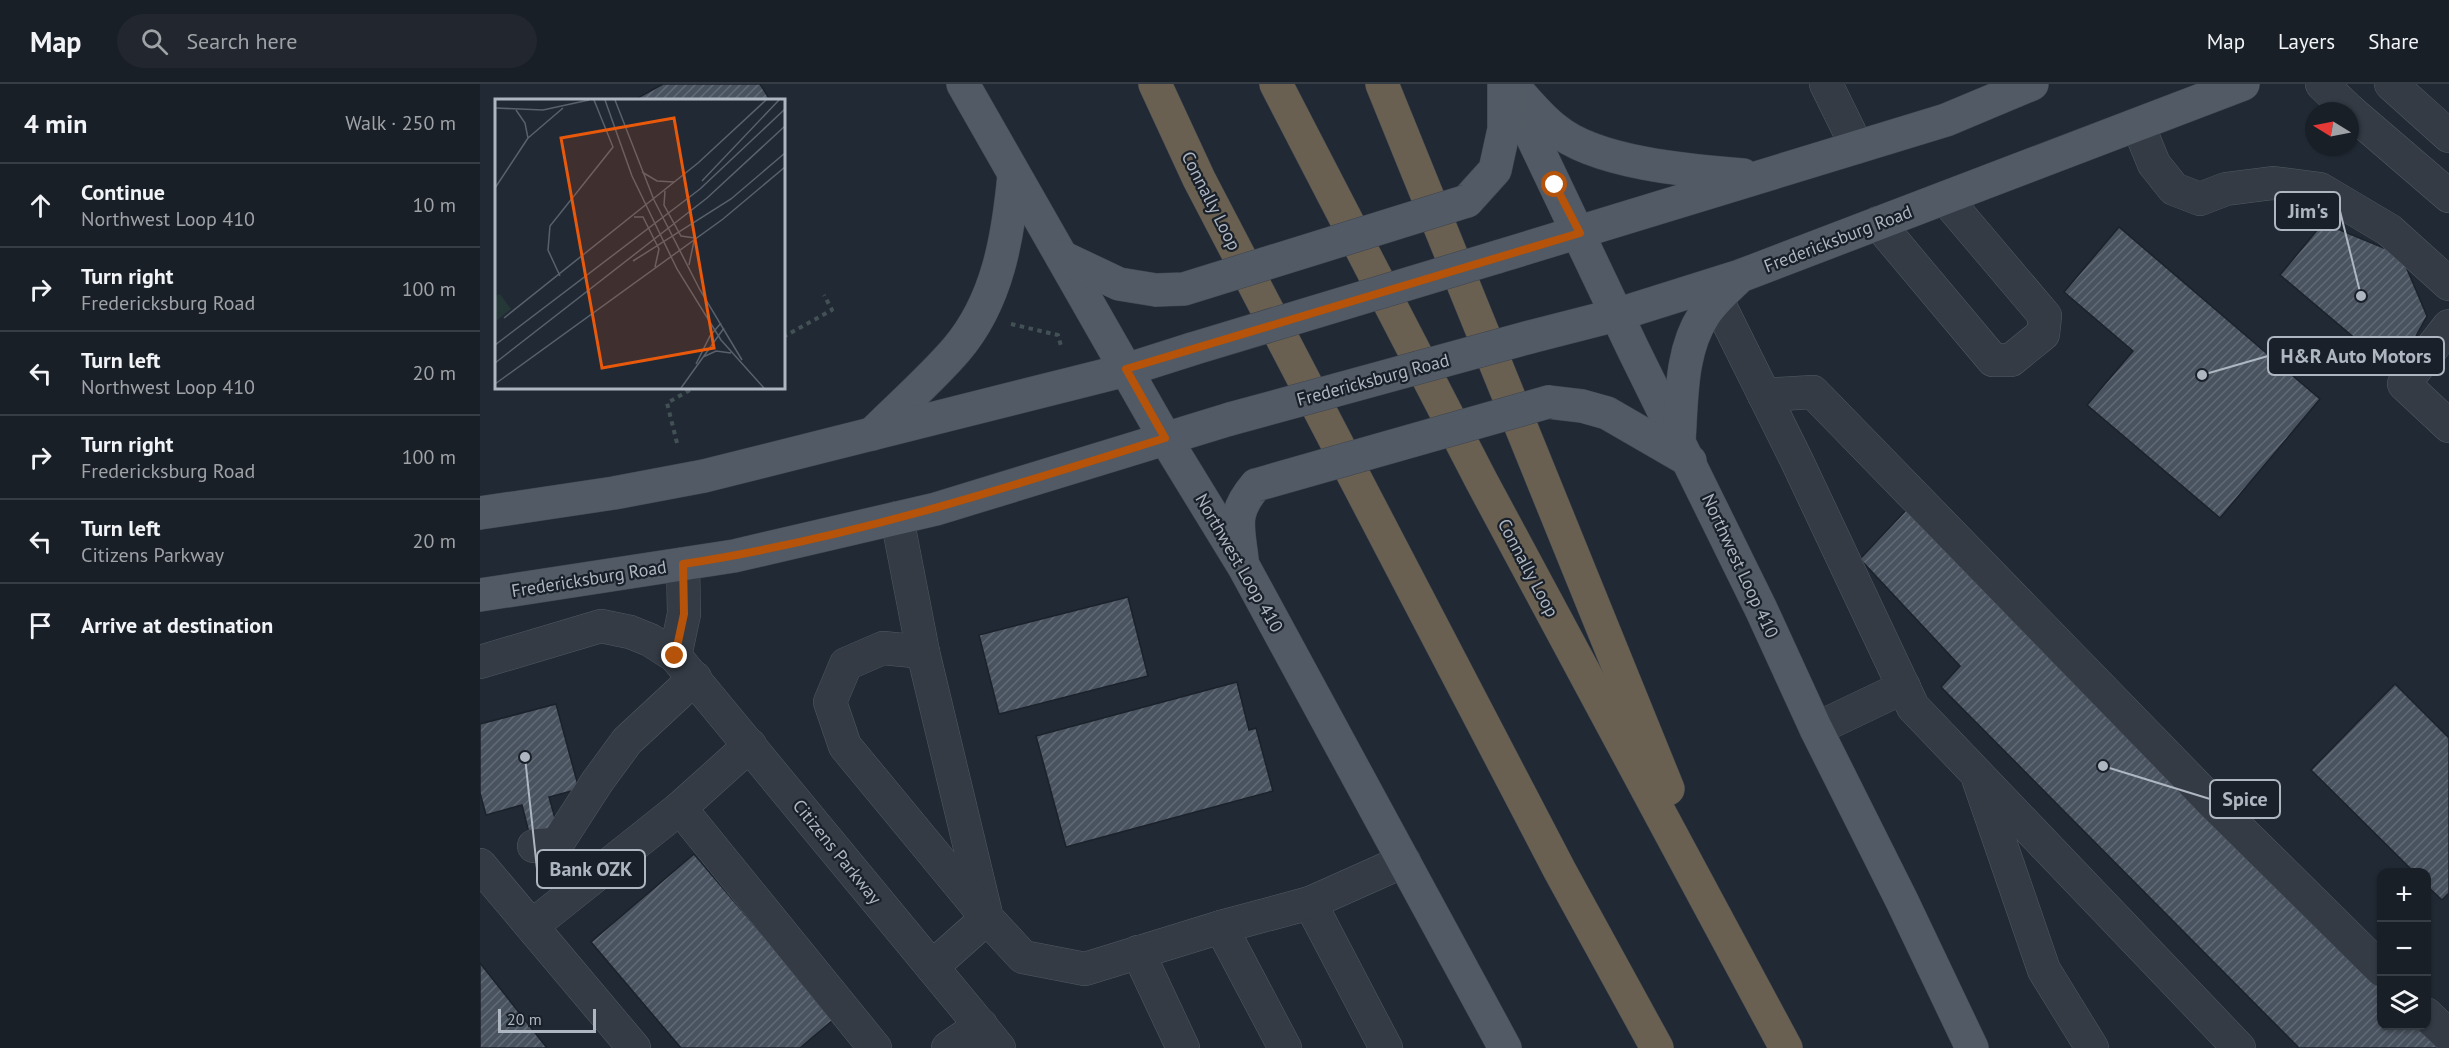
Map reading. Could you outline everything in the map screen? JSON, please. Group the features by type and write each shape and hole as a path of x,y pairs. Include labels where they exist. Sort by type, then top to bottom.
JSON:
{"highway":[{"path":"1135,84 1199,179"},
{"name":"Connally Loop","path":"1155,84 1199,179 1554,860 1657,1048"},
{"name":"Connally Loop","path":"1276,84 1482,482 1786,1048"},
{"path":"1382,84 1734,951"}],"main road":[{"name":"Northwest Loop 410","path":"963,84 1165,438 1244,567 1505,1048"},
{"name":"Northwest Loop 410","path":"1507,84 1580,233 1616,315 1685,451 1816,729 1972,1048"},
{"path":"1507,84 1556,130 1585,147 1620,157 1691,171 1760,177"},
{"path":"1062,257 1119,284 1141,290 1184,289 1467,201 1495,170 1504,129 1507,84"},
{"path":"480,513 614,494 704,476 1126,369 1946,120 2032,84"},
{"name":"Fredericksburg Road","path":"480,595 734,556 936,509 1230,419 1616,315 1740,276 2243,84"},
{"path":"872,434 958,348 977,318 997,276 1009,231 1014,175"},
{"path":"1244,567 1237,523 1241,503 1256,485 1548,402 1582,406 1607,413 1685,451 1686,363 1692,340 1704,315 1740,276"}],"street":[{"path":"1826,84 1857,147"},
{"path":"2322,84 2341,102"},
{"path":"2391,84 2449,136"},
{"path":"2359,119 2449,196"},
{"path":"2138,125 2154,165 2174,189 2200,199 2226,189 2273,183 2319,189 2389,230 2449,284"},
{"path":"1878,223 1993,360 2011,360 2043,334 2045,316 1945,198"},
{"path":"1717,300 1912,706 2239,1048"},
{"path":"2449,326 2404,384 2449,426"},
{"path":"1764,395 1813,392 2214,804 2377,965"},
{"path":"897,518 923,652 987,918"},
{"path":"534,846 557,844 597,782 685,667 683,564"},
{"name":"Citizens Parkway","path":"480,662 601,626 630,632 650,640 685,667 990,1036"},
{"path":"923,652 884,648 846,664 830,702 845,746 987,918 1023,957 1085,969 1221,927 1310,903 1404,861"},
{"path":"1816,729 1904,687"},
{"path":"532,926 680,808 750,745"},
{"path":"1976,772 2044,970 2092,1048"},
{"path":"680,808 875,1048"},
{"path":"480,865 634,1048"},
{"path":"1310,903 1386,1048"},
{"path":"932,966 987,918"},
{"path":"1221,927 1285,1048"},
{"path":"1138,952 1183,1048"},
{"path":"2431,1018 2449,1036"},
{"path":"948,1048 990,1036"}],"path":[{"path":"784,336 831,310 824,295"},
{"path":"1004,322 1058,335"},
{"path":"1058,335 1064,330"},
{"path":"1058,335 1061,346"},
{"path":"677,443 667,403 693,388"}],"building":[{"path":"663,84 760,84 769,99 636,99"},
{"path":"2323,223 2401,255 2427,316 2411,345 2383,362 2280,275"},
{"path":"2119,227 2320,399 2220,518 2087,405 2133,351 2064,292"},
{"path":"1909,507 2377,977 2377,1030 2429,1030 2447,1048 2299,1048 1941,687 1960,666 1860,559"},
{"path":"1128,597 1148,676 999,714 979,635"},
{"path":"1237,682 1249,730 1256,728 1273,791 1066,847 1036,736"},
{"path":"2395,684 2449,738 2449,893 2442,900 2431,890 2431,868 2410,868 2311,770"},
{"path":"556,704 579,789 549,797 558,829 530,837 522,805 486,815 480,793 480,724"},
{"path":"694,854 834,1019 800,1048 681,1048 591,942"},
{"path":"480,963 547,1048 480,1048"}],"place":[{"name":"Jim's","path":"2361,296"},
{"name":"H&R Auto Motors","path":"2202,375"},
{"name":"Bank OZK","path":"525,757"},
{"name":"Spice","path":"2103,766"}],"route":[{"path":"675,656 684,614 683,564 734,556 936,509 1165,438 1126,369 1580,233 1555,185"}]}
